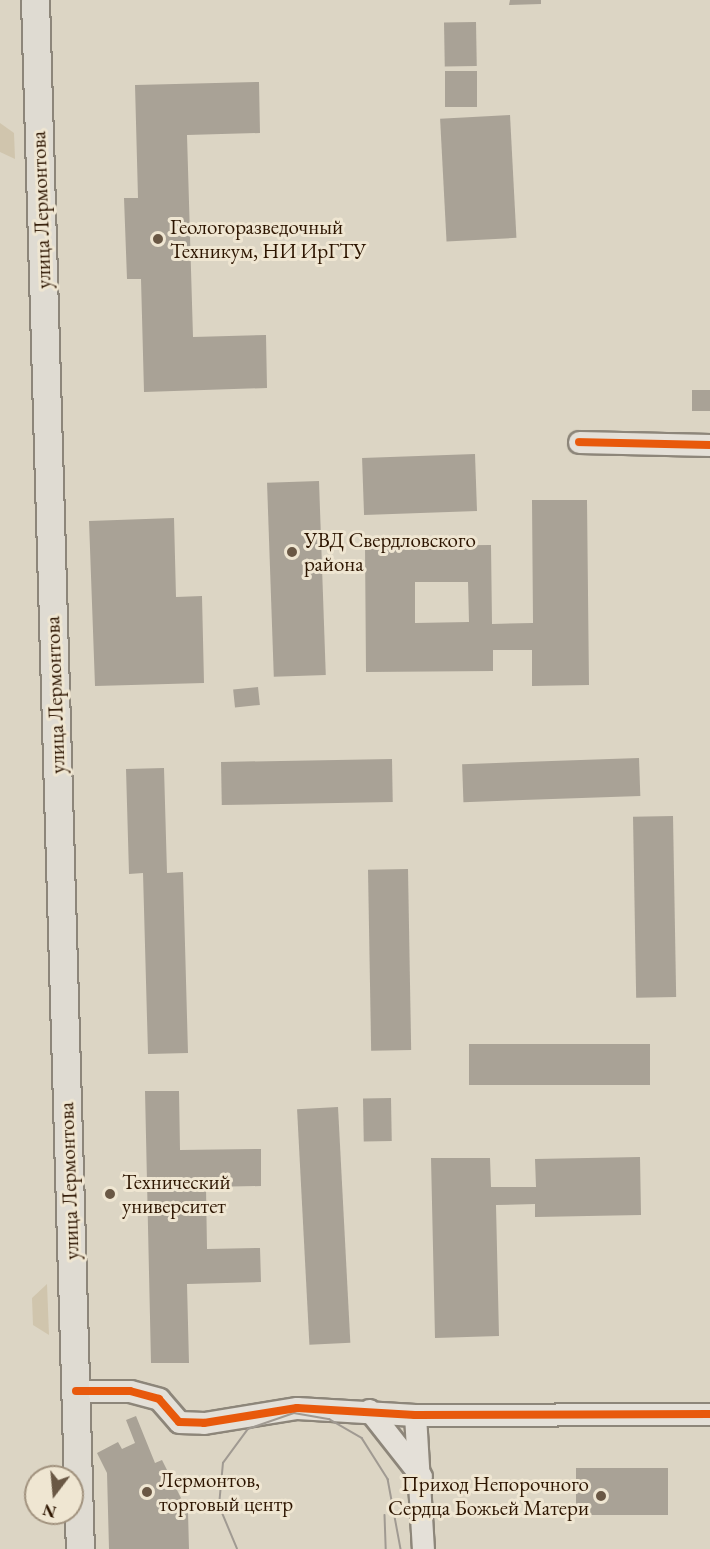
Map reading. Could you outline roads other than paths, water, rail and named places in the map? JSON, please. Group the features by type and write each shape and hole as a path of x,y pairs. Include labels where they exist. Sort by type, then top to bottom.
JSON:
{"main road":[{"name":"улица Лермонтова","path":"35,0 80,1549"}],"street":[{"path":"579,442 710,445"},
{"path":"75,1391 130,1390 159,1399 179,1422 220,1421 297,1408 369,1410 415,1415 710,1414"},
{"path":"369,1410 422,1476"},
{"path":"415,1415 422,1476 423,1549"}],"tram line":[{"path":"237,1549 219,1506 223,1463 248,1429 294,1413 329,1419 362,1438 388,1479 401,1549"},
{"path":"385,1515 386,1549"}],"place":[{"name":"Геологоразведочный Техникум, НИ ИрГТУ","path":"158,239"},
{"name":"УВД Свердловского района","path":"292,552"},
{"name":"Технический университет","path":"110,1194"},
{"name":"Лермонтов, торговый центр","path":"147,1492"},
{"name":"Приход Непорочного Сердца Божьей Матери","path":"601,1496"}]}
